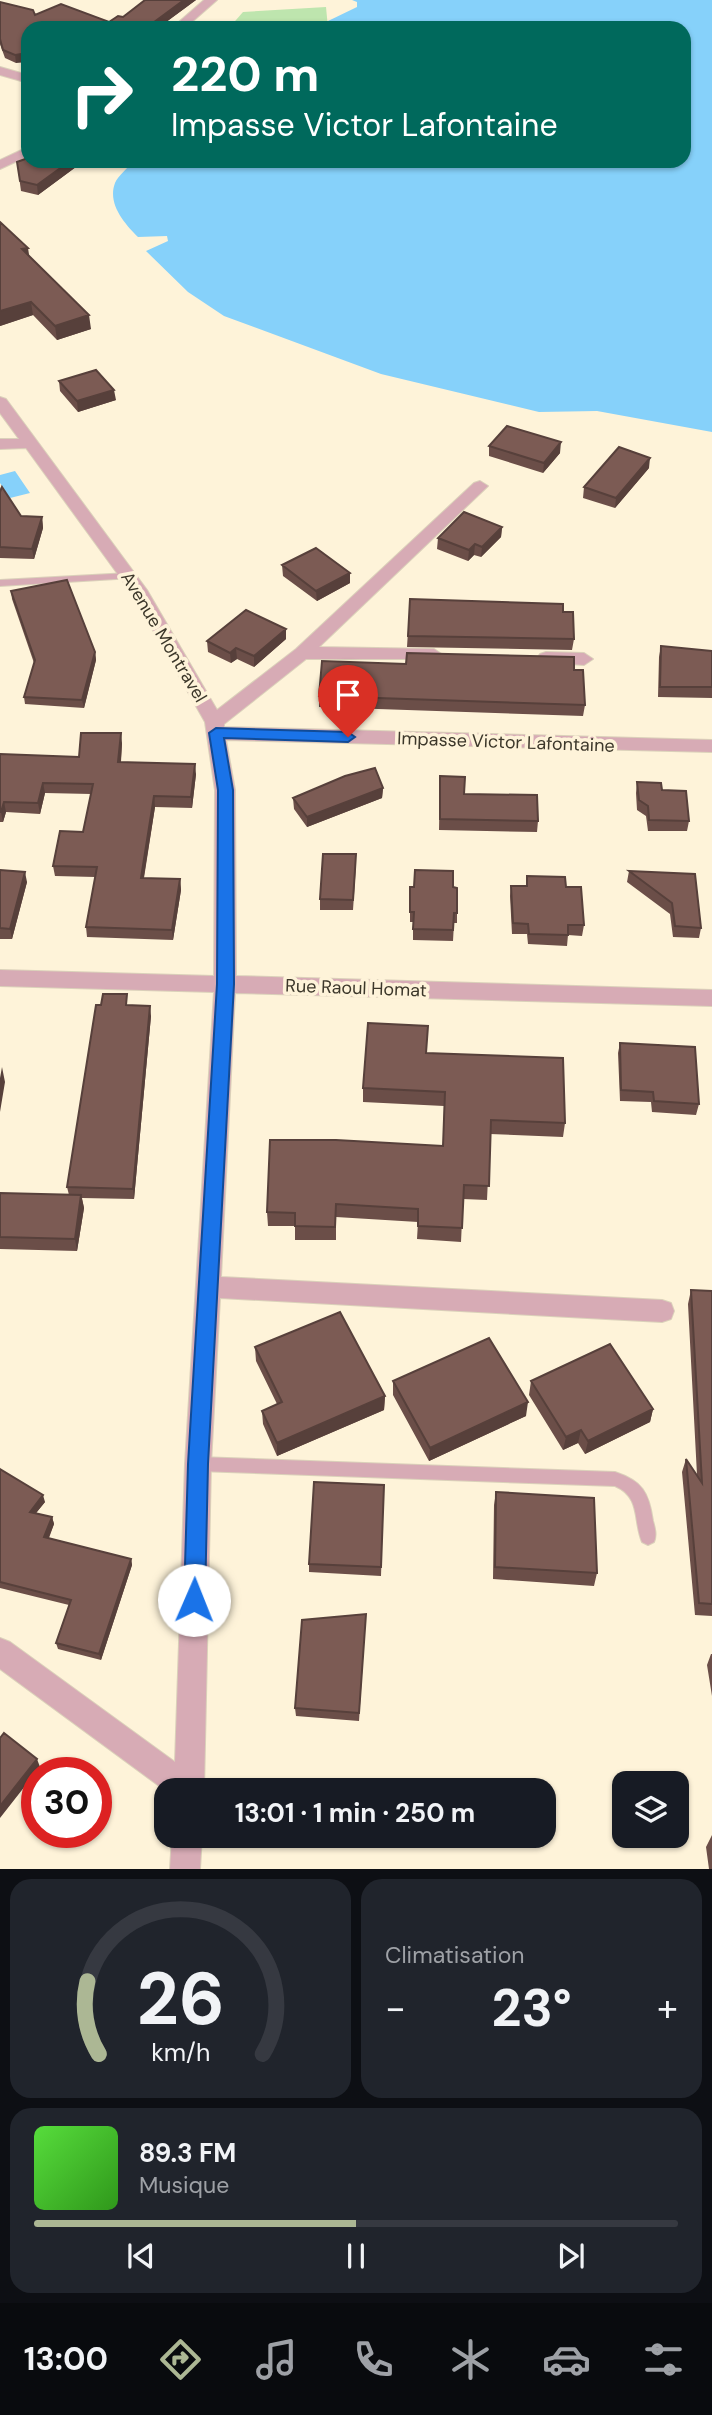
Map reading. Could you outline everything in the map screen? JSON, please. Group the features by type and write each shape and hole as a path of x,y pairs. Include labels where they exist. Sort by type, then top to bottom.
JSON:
{"street":[{"path":"186,21 211,0"},
{"path":"0,72 21,77"},
{"path":"0,165 21,154"},
{"name":"Avenue Montravel","path":"0,402 129,576 215,728 225,790 225,984 198,1464 189,1778"},
{"path":"0,444 29,443"},
{"path":"215,728 302,653 480,486"},
{"path":"302,653 451,655"},
{"path":"531,657 584,659"},
{"name":"Impasse Victor Lafontaine","path":"215,728 712,746"},
{"name":"Rue Raoul Homat","path":"0,978 712,998"},
{"path":"208,1287 662,1311"},
{"path":"0,1652 173,1778"},
{"path":"185,1869 186,1848"}],"lane":[{"path":"0,583 129,576"},
{"path":"198,1464 615,1479 628,1482 636,1488 641,1498 648,1537"}],"green space":[{"path":"326,7 327,21 235,21 243,12"}],"water":[{"path":"352,0 712,0 712,432 597,411 539,412 381,374 224,316 188,292 146,251 168,241 167,236 138,237 123,220 115,206 113,191 118,178 127,168 691,168 691,21 328,21 357,7 357,2"},
{"path":"15,471 30,493 10,498 0,483 0,475"}],"building":[{"path":"145,0 184,0 156,21 110,21 118,16 123,17"},
{"path":"0,2 33,10 35,15 61,4 106,21 21,21 21,54 15,55 3,50 0,39"},
{"path":"21,161 21,168 60,168 37,185 20,181 17,162"},
{"path":"0,222 28,248 22,249 89,315 55,326 31,302 0,311"},
{"path":"96,370 114,390 77,401 59,381"},
{"path":"507,426 561,442 544,463 489,446"},
{"path":"619,447 650,458 616,498 584,487"},
{"path":"2,487 21,516 42,517 32,549 0,547"},
{"path":"464,512 502,527 482,547 475,544 469,550 438,538"},
{"path":"316,548 350,573 316,591 282,565"},
{"path":"67,580 95,652 82,700 24,697 35,660 11,591"},
{"path":"410,599 563,604 563,612 573,612 574,639 408,636"},
{"path":"246,610 286,629 254,656 236,648 230,653 207,641"},
{"path":"661,646 712,651 712,687 660,687"},
{"path":"407,653 574,657 574,670 583,670 585,705 319,696 322,661 406,664"},
{"path":"81,733 121,733 118,762 195,764 191,797 154,796 141,878 180,879 172,930 86,927 97,867 53,866 60,831 83,832 93,784 43,783 38,803 4,802 0,812 0,754 79,757"},
{"path":"375,768 383,788 307,817 293,798 345,776"},
{"path":"440,776 465,777 464,794 537,795 538,821 440,819"},
{"path":"637,782 661,783 662,790 686,791 689,821 649,820 648,806 639,800"},
{"path":"323,854 356,854 353,900 320,899"},
{"path":"0,870 25,872 10,929 0,928"},
{"path":"415,870 453,871 453,887 457,888 457,913 454,913 453,930 413,929 414,912 410,912 410,887 414,887"},
{"path":"629,871 695,874 701,928 675,926 672,903"},
{"path":"527,876 565,877 566,887 581,887 584,925 568,925 568,935 529,934 528,924 513,923 511,886 527,886"},
{"path":"103,994 127,994 126,1005 150,1006 133,1189 67,1187 96,1005 101,1005"},
{"path":"368,1023 428,1026 426,1053 563,1058 565,1123 491,1120 489,1186 464,1185 462,1228 418,1226 418,1209 336,1204 335,1227 295,1226 295,1213 267,1212 270,1140 336,1140 443,1146 445,1092 363,1088"},
{"path":"620,1043 695,1047 699,1104 654,1101 653,1092 621,1090"},
{"path":"0,1193 81,1195 75,1239 0,1237"},
{"path":"691,1290 712,1291 712,1604 699,1603 686,1459 702,1483"},
{"path":"340,1312 385,1396 277,1443 262,1411 282,1402 255,1347"},
{"path":"489,1338 528,1402 430,1448 393,1381"},
{"path":"610,1344 653,1409 588,1441 581,1430 566,1437 531,1381"},
{"path":"0,1469 43,1495 30,1512 52,1517 44,1537 131,1559 99,1654 56,1643 71,1600 0,1582"},
{"path":"314,1482 384,1485 381,1567 309,1564"},
{"path":"496,1492 594,1498 597,1573 495,1567"},
{"path":"366,1614 359,1713 295,1708 302,1620"},
{"path":"4,1733 34,1757 21,1757 21,1779 0,1806 0,1738"}],"route":[{"path":"194,1600 198,1464 225,984 225,790 216,733 348,737"}]}
